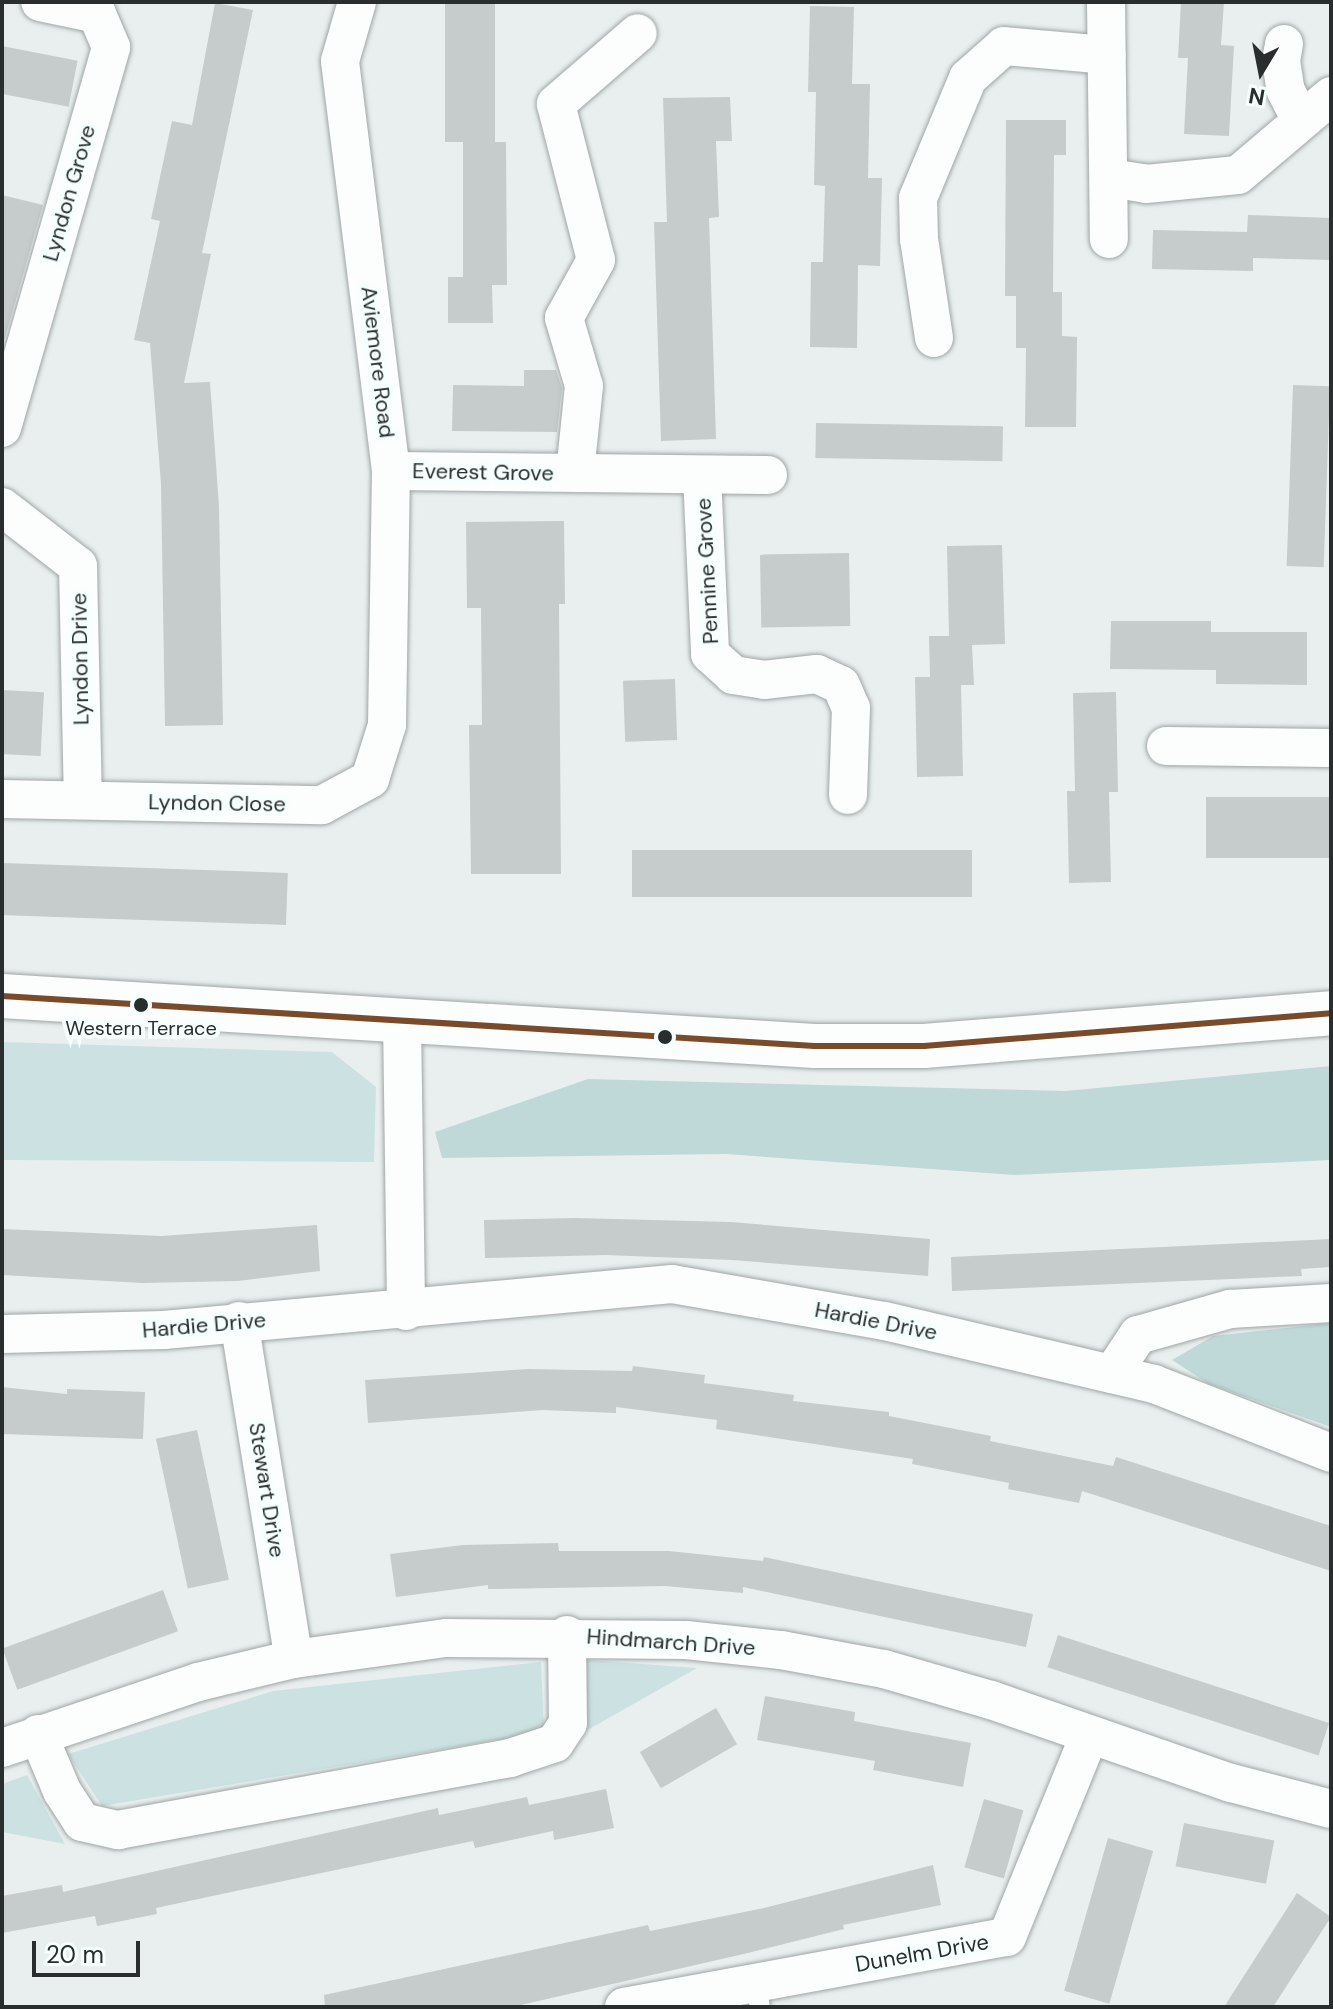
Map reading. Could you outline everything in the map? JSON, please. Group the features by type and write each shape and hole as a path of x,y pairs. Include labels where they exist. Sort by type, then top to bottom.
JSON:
{"main road":[{"path":"2,996 814,1046 924,1046 1171,1030 1331,1013"}],"street":[{"name":"Lyndon Grove","path":"2,428 111,47 97,14 40,2"},
{"name":"Aviemore Road","path":"357,2 340,61 391,471 387,725"},
{"path":"1106,2 1109,239"},
{"name":"Everest Grove","path":"575,473 584,386 564,318 596,260 556,104 638,33"},
{"path":"1284,44 1281,61 1286,91 1300,119"},
{"path":"934,338 919,239 918,198 968,78 1004,46 1107,55"},
{"path":"1110,178 1146,184 1238,175 1300,119 1331,96"},
{"name":"Everest Grove","path":"391,471 768,475"},
{"name":"Pennine Grove","path":"702,475 710,654 733,675 764,680 817,674 841,685 851,708 848,795"},
{"name":"Lyndon Drive","path":"2,507 78,566 83,800"},
{"name":"Lyndon Close","path":"2,799 322,805 370,779 387,725"},
{"path":"1166,746 1331,748"},
{"path":"402,1019 406,1311"},
{"name":"Hardie Drive","path":"2,1334 164,1330 239,1321 406,1311 672,1284 885,1321 1154,1384 1331,1453"},
{"path":"1112,1374 1138,1335 1230,1309 1331,1303"},
{"name":"Stewart Drive","path":"239,1321 294,1659"},
{"path":"38,1734 62,1791 82,1822 118,1830 510,1758 555,1743 568,1723 567,1635"},
{"name":"Hindmarch Drive","path":"2,1748 198,1682 294,1659 446,1638 567,1635 758,1647 884,1669 991,1700 1231,1783 1331,1809"},
{"name":"Dunelm Drive","path":"624,2007 758,1995 1007,1937 1089,1736"}],"shaded area":[{"path":"2,1042 332,1052 376,1087 374,1162 2,1160"},
{"path":"1331,1066 1331,1160 1014,1175 726,1154 442,1158 435,1132 588,1079 1065,1091"},
{"path":"1331,1323 1331,1427 1209,1384 1172,1360 1213,1336"},
{"path":"587,1660 697,1668 584,1732"},
{"path":"541,1662 544,1732 102,1806 68,1754 273,1691"},
{"path":"27,1775 65,1844 2,1832 2,1784"}],"building":[{"path":"445,2 495,2 495,142 506,142 507,285 492,285 493,323 448,323 448,277 463,277 463,142 445,142"},
{"path":"1181,2 1224,2 1221,45 1234,46 1229,136 1184,134 1188,58 1178,58"},
{"path":"215,3 253,10 202,253 211,254 184,383 210,382 219,506 223,725 165,726 161,484 150,343 134,340 160,221 151,219 172,121 192,125"},
{"path":"810,6 854,7 852,84 870,84 868,178 882,178 880,266 858,265 857,348 810,347 811,262 823,262 825,186 814,185 816,92 808,92"},
{"path":"2,46 78,61 69,107 2,94"},
{"path":"730,97 732,141 716,141 719,217 709,218 716,439 661,441 654,222 667,222 663,98"},
{"path":"1006,120 1066,120 1066,155 1054,155 1053,292 1062,292 1062,336 1077,337 1076,427 1025,427 1026,348 1016,348 1016,296 1005,296"},
{"path":"2,195 43,205 2,348"},
{"path":"1248,215 1331,218 1331,260 1253,258 1253,271 1152,269 1153,230 1247,232"},
{"path":"524,370 556,370 562,388 557,432 452,431 453,385 524,386"},
{"path":"1293,385 1330,386 1324,567 1287,566"},
{"path":"816,423 1003,426 1002,461 815,458"},
{"path":"564,521 565,604 559,604 561,874 471,874 469,725 482,725 481,608 467,608 466,522"},
{"path":"1002,545 1005,644 972,645 974,685 961,685 963,776 917,777 915,677 930,677 929,636 949,636 947,546"},
{"path":"849,553 850,626 761,628 760,555"},
{"path":"1111,621 1211,621 1211,632 1307,632 1307,685 1216,684 1216,670 1110,669"},
{"path":"675,679 677,740 625,742 623,681"},
{"path":"2,690 44,692 41,756 2,754"},
{"path":"1116,692 1118,792 1109,792 1111,882 1069,883 1067,791 1075,791 1073,693"},
{"path":"1206,797 1331,797 1331,858 1206,858"},
{"path":"632,850 972,850 972,897 632,897"},
{"path":"2,863 288,873 286,925 2,915"},
{"path":"575,1218 731,1222 930,1239 928,1276 732,1260 606,1255 485,1258 484,1220"},
{"path":"317,1225 320,1271 238,1281 142,1283 2,1275 2,1229 161,1236"},
{"path":"1331,1239 1331,1267 1301,1269 1302,1276 952,1291 951,1257"},
{"path":"633,1366 705,1375 704,1383 794,1395 793,1401 889,1412 889,1416 991,1436 990,1441 1113,1466 1116,1457 1331,1526 1331,1571 1082,1491 1079,1503 1008,1489 1009,1483 912,1464 913,1459 716,1429 717,1420 616,1407 616,1413 543,1410 368,1423 365,1380 528,1369 632,1371"},
{"path":"2,1387 67,1394 67,1389 145,1392 143,1439 2,1434"},
{"path":"197,1430 229,1580 188,1588 156,1439"},
{"path":"558,1543 559,1551 669,1551 763,1561 764,1557 1033,1614 1026,1647 743,1587 743,1593 665,1586 488,1589 488,1585 396,1597 390,1554 463,1545"},
{"path":"163,1590 178,1631 17,1690 2,1648"},
{"path":"1058,1635 1329,1723 1319,1755 1047,1667"},
{"path":"765,1696 855,1712 854,1721 971,1743 963,1787 873,1770 875,1761 757,1740"},
{"path":"716,1708 737,1744 661,1788 640,1752"},
{"path":"606,1789 614,1828 554,1840 553,1831 475,1848 473,1841 156,1908 157,1914 97,1926 95,1916 2,1933 2,1896 62,1885 63,1892 438,1808 439,1815 527,1797 529,1805"},
{"path":"984,1799 1023,1810 1004,1879 964,1867"},
{"path":"1184,1823 1274,1841 1266,1884 1176,1866"},
{"path":"1108,1838 1153,1851 1109,2004 1064,1991"},
{"path":"933,1865 941,1905 843,1925 844,1929 748,1953 512,2007 325,2007 324,1995 648,1925 650,1931 764,1908"},
{"path":"1297,1893 1331,1917 1273,2007 1224,2007"}],"transit line":[{"path":"2,996 814,1046 924,1046 1331,1013"}],"place":[{"name":"Western Terrace","path":"141,1005"}]}
